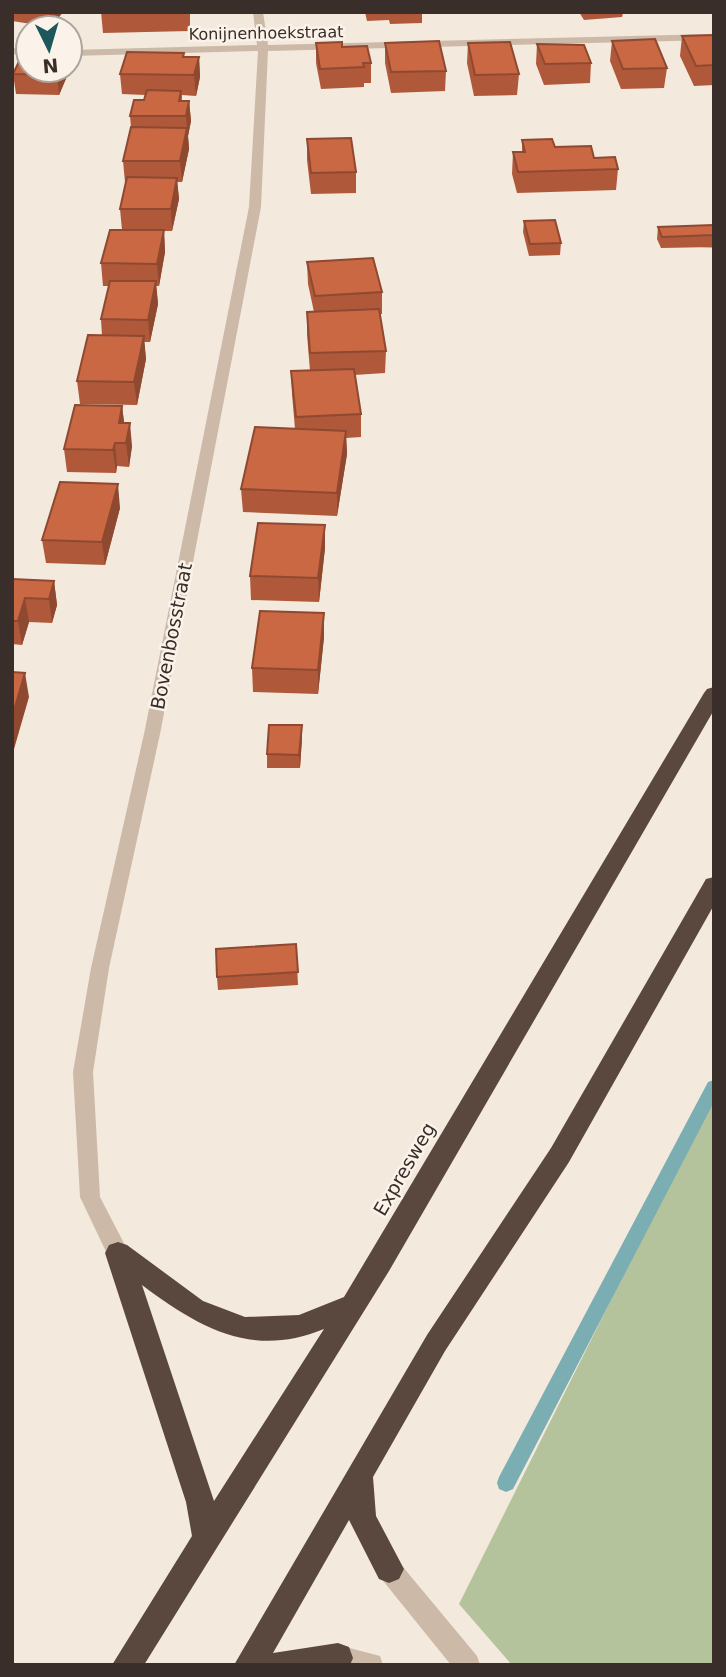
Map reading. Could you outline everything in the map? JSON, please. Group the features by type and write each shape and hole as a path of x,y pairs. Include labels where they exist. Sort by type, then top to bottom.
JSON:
{"highway":[{"name":"Expresweg","path":"127,1665 351,1306 380,1264 714,693"},
{"path":"249,1665 436,1343 560,1155 714,884"},
{"path":"118,1253 194,1309 245,1329 300,1327 351,1306"},
{"path":"118,1253 200,1502 207,1540"},
{"path":"359,1474 362,1518 389,1569"},
{"path":"280,1665 338,1658"}],"street":[{"name":"Bovenbosstraat","path":"118,1253 90,1197 83,1072 100,968 152,734 255,207 263,49 258,12"},
{"name":"Konijnenhoekstraat","path":"84,53 714,37"},
{"path":"389,1569 400,1586 468,1665"},
{"path":"338,1658 370,1665"}],"green space":[{"path":"714,1094 714,1665 512,1665 459,1604"}],"building":[{"path":"714,35 714,65 696,66 682,36"},
{"path":"655,39 667,68 623,69 612,41"},
{"path":"439,41 446,71 391,72 385,43"},
{"path":"342,42 342,47 367,46 371,63 363,63 364,67 320,69 316,43"},
{"path":"510,42 519,74 475,75 468,43"},
{"path":"537,44 584,45 591,63 545,64"},
{"path":"127,52 184,53 183,57 199,57 194,75 120,74"},
{"path":"147,90 181,91 179,101 189,101 186,116 130,116 134,100 144,100"},
{"path":"131,127 187,128 180,161 123,161"},
{"path":"351,138 356,172 311,173 307,139"},
{"path":"552,139 555,147 591,146 594,158 615,157 618,169 518,172 513,152 525,152 522,140"},
{"path":"127,177 177,178 171,209 120,209"},
{"path":"555,220 561,243 530,244 524,221"},
{"path":"713,225 714,235 662,237 658,227"},
{"path":"110,230 164,230 157,264 101,263"},
{"path":"373,258 382,292 315,296 307,262"},
{"path":"110,281 156,281 148,320 101,319"},
{"path":"379,309 386,351 310,353 307,312"},
{"path":"88,335 144,336 134,382 77,381"},
{"path":"354,369 361,414 296,417 291,371"},
{"path":"75,405 122,406 119,423 130,423 126,443 115,443 113,450 64,449"},
{"path":"255,427 346,431 337,493 241,489"},
{"path":"60,482 118,484 102,542 42,540"},
{"path":"258,523 325,525 318,578 250,576"},
{"path":"12,579 54,581 49,599 25,598 18,621 12,621"},
{"path":"260,611 324,613 318,670 252,668"},
{"path":"12,672 25,673 12,717"},
{"path":"269,725 302,725 299,755 267,754"},
{"path":"296,944 298,972 217,977 216,949"}],"waterway":[{"path":"506,1483 714,1086"}]}
